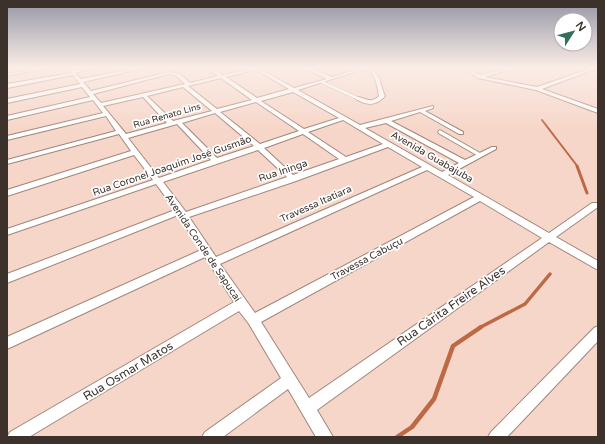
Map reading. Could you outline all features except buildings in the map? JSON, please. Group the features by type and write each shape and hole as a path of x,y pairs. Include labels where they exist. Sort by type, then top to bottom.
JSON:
{"street":[{"path":"7,101 61,89"},
{"path":"7,118 72,89"},
{"name":"Avenida Conde de Sapucaí","path":"86,89 107,114 121,135 136,152 182,214 241,304 254,320 289,380 325,437"},
{"path":"109,89 144,95 168,89"},
{"path":"191,89 215,112 260,147 293,179"},
{"path":"240,89 344,159"},
{"name":"Rua Renato Lins","path":"7,162 175,123 298,89"},
{"name":"Rua Renato Lins","path":"359,99 367,103 374,102 380,99 382,92 380,89"},
{"path":"537,89 598,111"},
{"name":"Avenida Guabajuba","path":"294,90 428,166 598,266"},
{"path":"144,95 216,162"},
{"path":"592,108 598,106"},
{"path":"359,127 387,121 431,107"},
{"path":"420,110 461,132"},
{"path":"7,138 107,114"},
{"name":"Rua Coronel Joaquim José Gusmão","path":"7,232 344,118"},
{"path":"387,121 464,163"},
{"name":"Rua Ininga","path":"7,279 182,214 293,179 388,144"},
{"path":"442,175 494,148"},
{"path":"7,193 136,152"},
{"name":"Travessa Itatiara","path":"214,262 428,166"},
{"name":"Travessa Cabuçu","path":"254,320 481,197"},
{"name":"Rua Cárita Freire Alves","path":"308,408 595,205"},
{"path":"7,343 207,252"},
{"name":"Rua Osmar Matos","path":"15,437 241,304"},
{"path":"496,437 598,332"},
{"path":"210,437 289,380"}],"lane":[{"path":"337,89 359,99"},
{"path":"440,132 480,156"}],"waterway":[{"path":"542,120 578,167"},
{"path":"577,166 587,193"},
{"path":"479,328 525,304 550,274"},
{"path":"397,437 412,427 434,399 453,346 481,327"}]}
